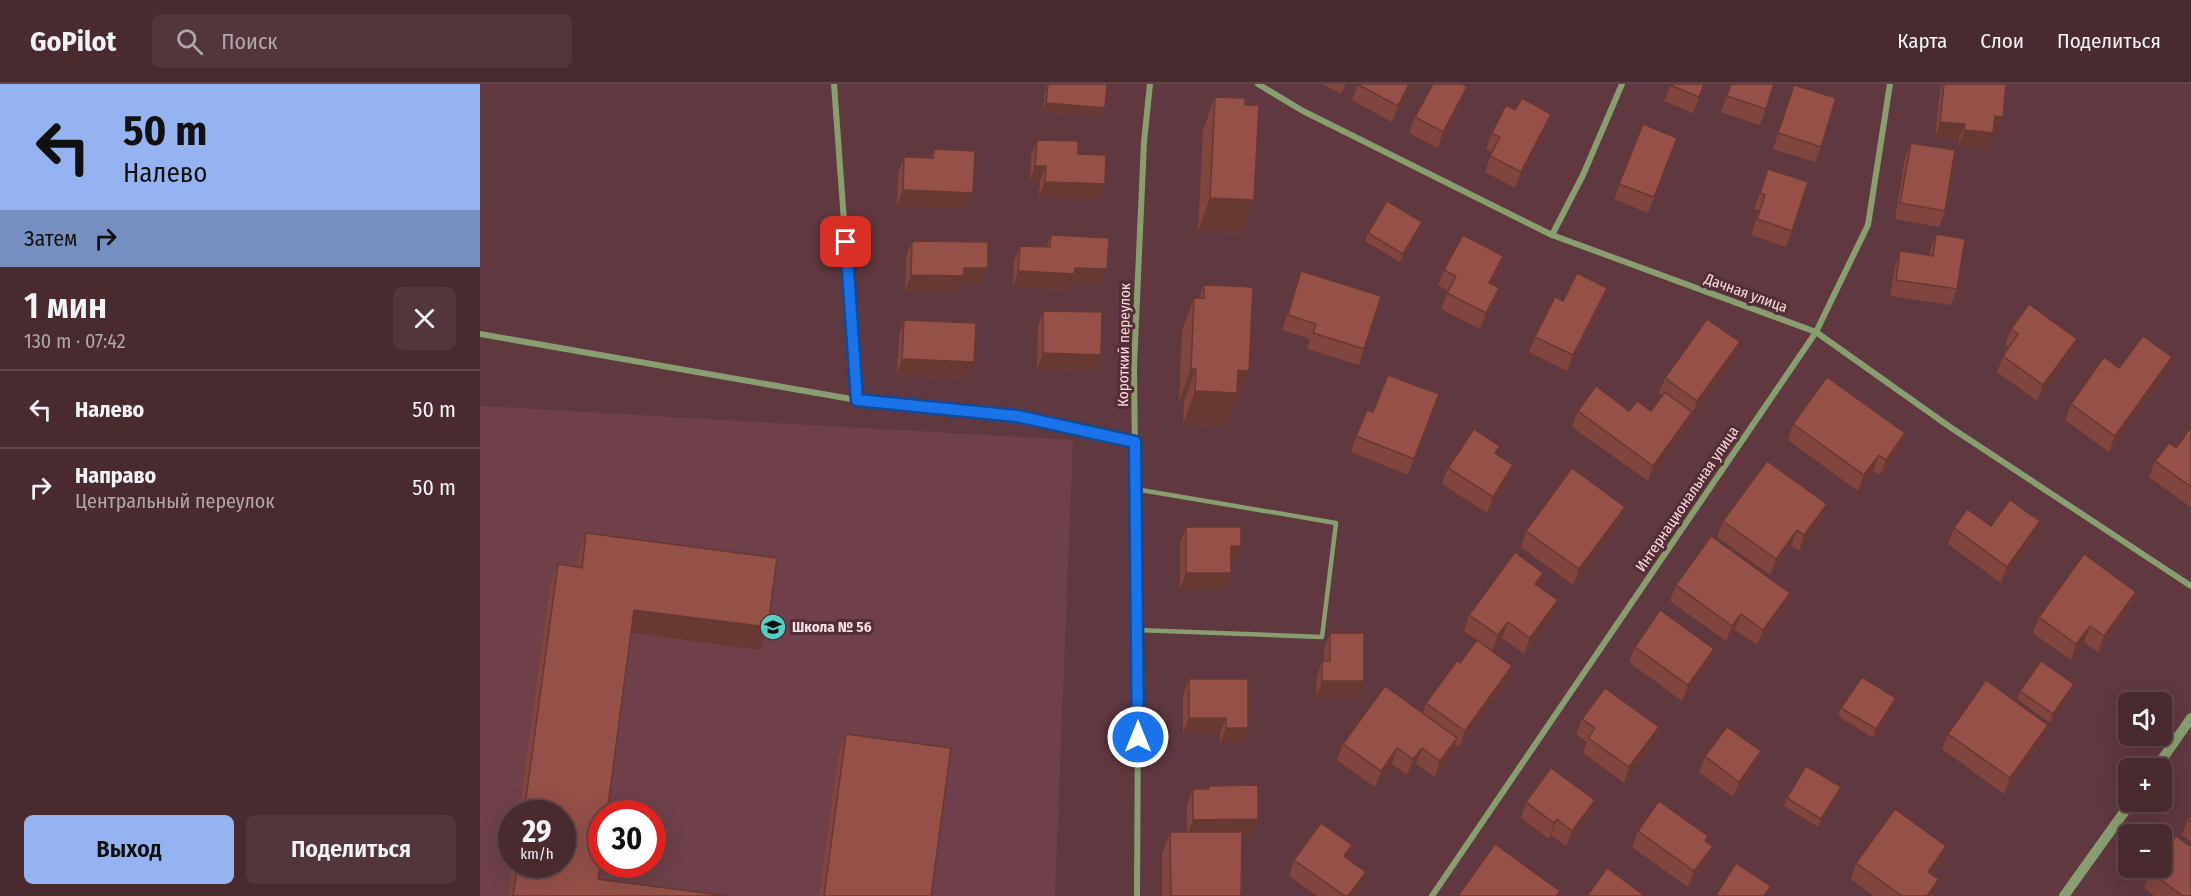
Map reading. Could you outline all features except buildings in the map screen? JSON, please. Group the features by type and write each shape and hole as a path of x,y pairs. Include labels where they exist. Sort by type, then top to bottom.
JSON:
{"street":[{"path":"834,84 857,400"},
{"name":"Короткий переулок","path":"1137,896 1134,366 1144,142 1150,84"},
{"name":"Дачная улица","path":"1258,84 1303,111 1552,235 1816,332 1950,427 2191,586"},
{"path":"1552,235 1583,175 1622,84"},
{"name":"Интернациональная улица","path":"1432,896 1816,332 1868,225 1890,84"},
{"path":"480,334 857,400 1017,416 1135,442"},
{"path":"2163,758 2191,718"},
{"path":"2064,896 2124,812"}],"lane":[{"path":"1135,489 1336,523 1322,637 1137,630"}],"shaded area":[{"name":"Школа № 56","path":"480,406 1073,440 1055,896 480,896"}],"place":[{"name":"Школа № 56","path":"773,627"}],"route":[{"path":"846,242 857,400 1017,416 1135,442 1138,737"}]}
